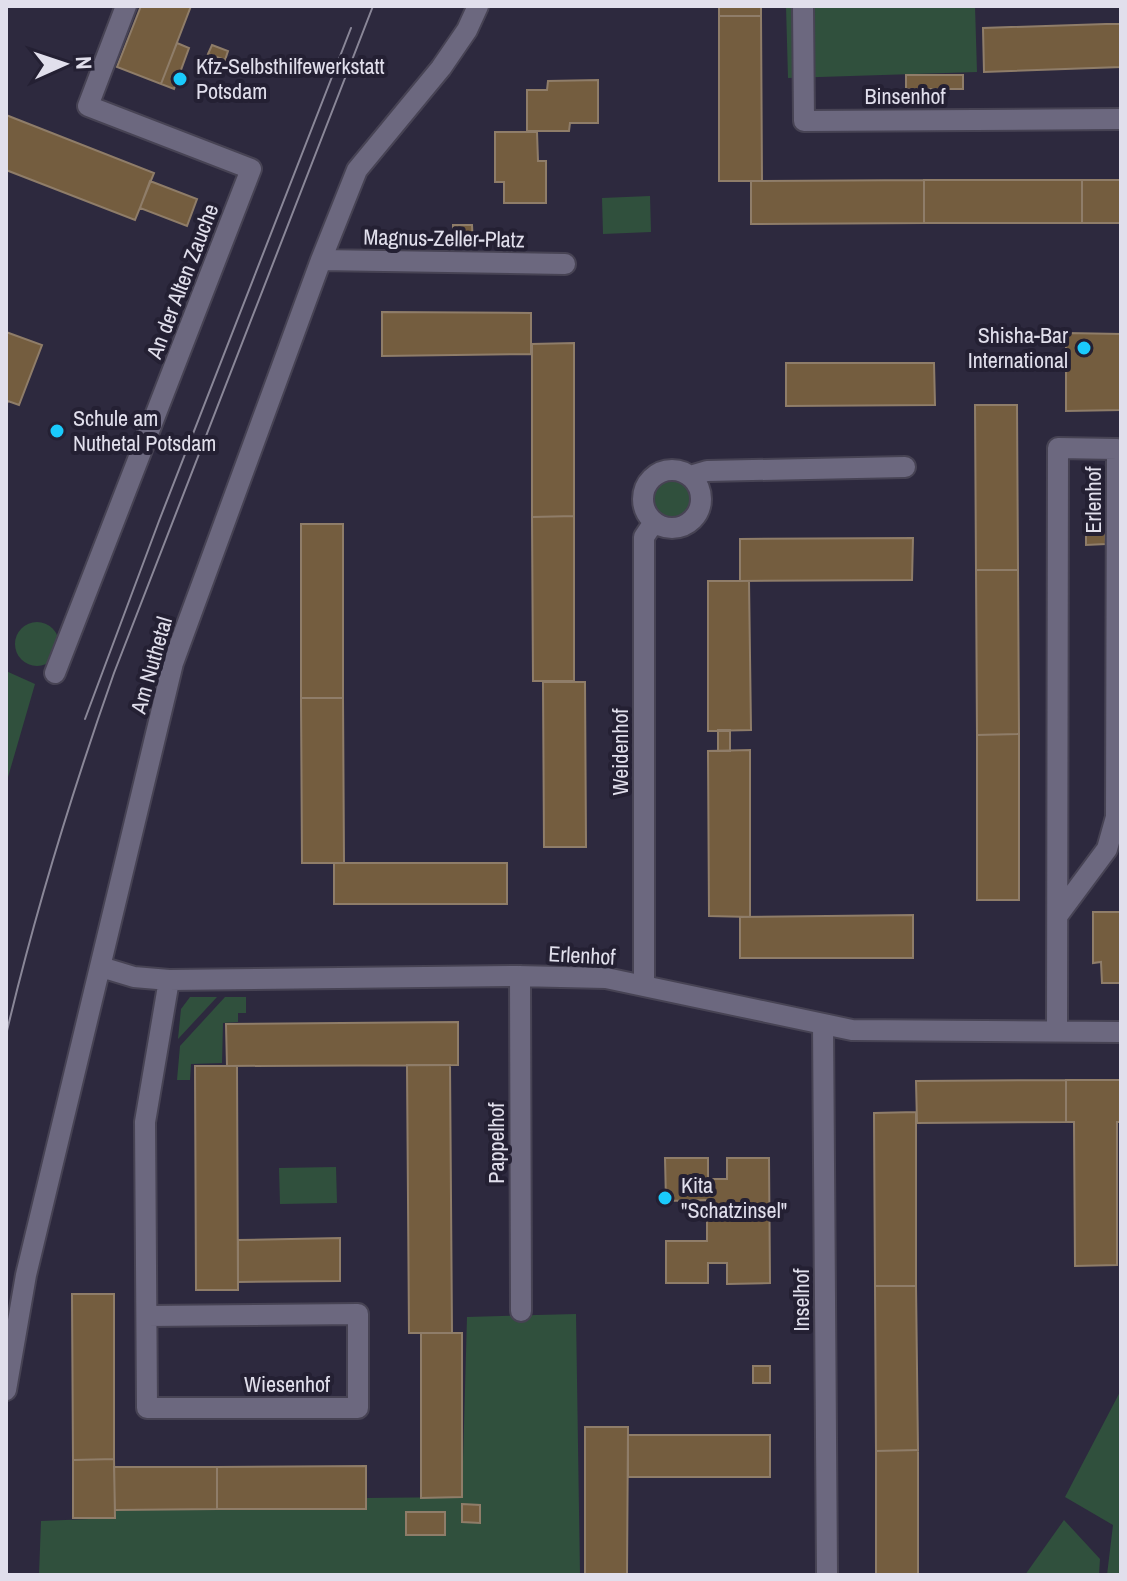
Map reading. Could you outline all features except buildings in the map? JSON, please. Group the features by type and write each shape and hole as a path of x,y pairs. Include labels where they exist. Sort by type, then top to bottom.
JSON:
{"street":[{"name":"An der Alten Zauche","path":"55,673 251,169 88,106 126,6"},
{"name":"Am Nuthetal","path":"6,1390 26,1275 173,663 357,170 441,68 467,30 478,6"},
{"name":"Binsenhof","path":"803,6 804,121 1121,119"},
{"name":"Magnus-Zeller-Platz","path":"321,260 565,264"},
{"name":"Erlenhof","path":"1057,1030 1058,448 1117,449 1116,817 1107,849 1058,915"},
{"name":"Weidenhof","path":"644,985 644,537 654,522 647,514 643,500 646,487 653,477 667,470 690,476 707,471 905,467"},
{"path":"654,522 668,528 680,527 691,521 699,510 701,495 690,476"},
{"name":"Erlenhof","path":"101,967 134,977 169,980 606,978 852,1030 1121,1032"},
{"name":"Pappelhof","path":"520,976 521,1311"},
{"name":"Wiesenhof","path":"147,1316 358,1314 358,1408 147,1408 145,1122 169,980"},
{"name":"Inselhof","path":"823,1025 827,1575"}],"green space":[{"path":"786,6 975,6 977,72 788,78"},
{"path":"650,196 651,232 603,234 602,198"},
{"path":"673,479 687,485 693,499 687,513 673,519 659,513 653,499 659,485"},
{"path":"37,622 52,629 59,644 52,659 37,666 22,659 15,644 22,629"},
{"path":"6,671 35,684 6,784"},
{"path":"190,997 217,997 178,1039 181,1009"},
{"path":"225,997 246,997 246,1013 238,1013 238,1022 223,1023 222,1063 191,1064 190,1080 177,1080 180,1046"},
{"path":"336,1167 337,1203 280,1204 279,1168"},
{"path":"576,1314 580,1575 39,1575 41,1521 114,1518 115,1510 365,1509 366,1498 462,1497 467,1317"},
{"path":"1121,1390 1121,1575 1107,1575 1113,1525 1065,1497"},
{"path":"1064,1520 1100,1559 1099,1575 1025,1575"}],"tram line":[{"path":"6,1035 55,852 114,673 373,6"},
{"path":"85,719 351,28"}],"place":[{"name":"Kfz-Selbsthilfewerkstatt Potsdam","path":"180,79"},
{"name":"Shisha-Bar International","path":"1084,348"},
{"name":"Schule am Nuthetal Potsdam","path":"57,431"},
{"name":"Kita \"Schatzinsel\"","path":"665,1198"}]}
